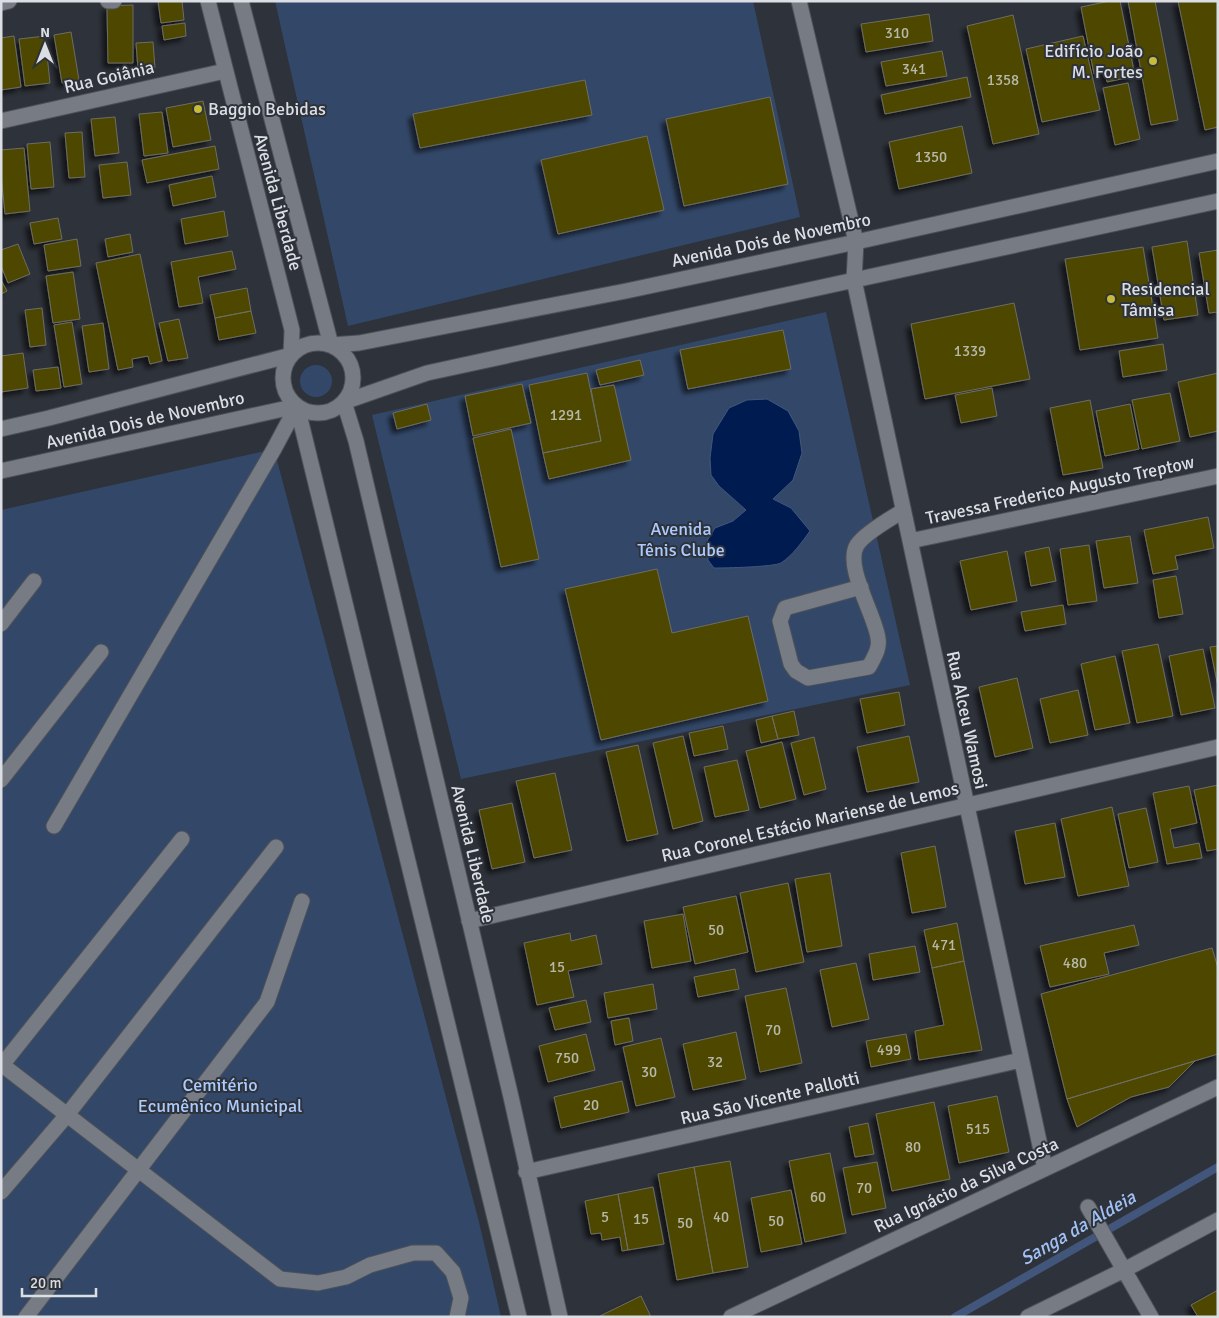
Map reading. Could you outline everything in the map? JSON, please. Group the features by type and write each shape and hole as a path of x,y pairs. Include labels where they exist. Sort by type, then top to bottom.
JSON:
{"street":[{"path":"1,3 9,1"},
{"path":"108,1 114,1"},
{"name":"Avenida Liberdade","path":"208,1 292,330 292,355"},
{"name":"Avenida Liberdade","path":"241,1 331,345"},
{"name":"Rua Alceu Wamosi","path":"799,1 856,242 854,280 1044,1169"},
{"name":"Rua Goiânia","path":"1,121 225,71"},
{"name":"Avenida Dois de Novembro","path":"331,345 366,342 626,291 1218,161"},
{"path":"297,406 308,411 322,413 334,409 344,402 427,373 1218,200"},
{"path":"344,402 352,386 353,370 345,354 331,345 320,343 309,344 300,348 292,355 285,367 283,382 288,395 297,406 519,1317"},
{"name":"Avenida Dois de Novembro","path":"1,429 292,355"},
{"name":"Avenida Liberdade","path":"344,402 356,440 511,1097 526,1172 560,1317"},
{"path":"54,826 274,449 297,406"},
{"name":"Avenida Dois de Novembro","path":"1,471 297,406"},
{"name":"Travessa Frederico Augusto Treptow","path":"910,541 1218,476"},
{"path":"861,587 785,608 780,621 791,664 796,672 808,678 869,667 878,651 878,638 853,557 857,545 885,521 903,511"},
{"path":"1,624 34,581"},
{"path":"1,780 101,652"},
{"name":"Rua Coronel Estácio Mariense de Lemos","path":"469,921 1218,747"},
{"path":"182,839 2,1064 280,1279 318,1282 346,1277 370,1265 413,1253 436,1253 453,1272 461,1298 457,1317"},
{"path":"1,1192 67,1115 276,847"},
{"path":"26,1317 267,1002 302,901"},
{"name":"Rua São Vicente Pallotti","path":"526,1172 1021,1060"},
{"name":"Rua Ignácio da Silva Costa","path":"731,1317 1218,1087"},
{"path":"1088,1207 1151,1317"},
{"path":"1028,1317 1124,1270 1218,1220"}],"green space":[{"path":"275,1 753,1 800,217 348,326"},
{"name":"Avenida Tênis Clube","path":"826,312 910,685 461,779 372,415"},
{"path":"316,365 328,369 332,381 328,393 316,397 304,393 300,381 304,369"},
{"name":"Cemitério Ecumênico Municipal","path":"274,449 479,1222 501,1317 1,1317 1,510"}],"water":[{"path":"767,399 788,411 799,431 802,453 793,480 773,499 791,508 810,531 793,552 781,563 714,568 708,560 707,541 715,528 733,521 746,510 719,486 711,475 710,458 713,434 729,408 747,400"}],"building":[{"path":"158,1 182,1 184,20 161,23"},
{"path":"1110,1 1120,1 1135,76 1107,82 1105,71 1094,74 1081,7"},
{"name":"Edifício João M. Fortes","path":"1128,1 1155,1 1178,120 1151,125"},
{"path":"1178,1 1218,1 1218,127 1205,130"},
{"path":"133,5 133,63 108,63 107,6"},
{"path":"929,14 933,41 866,52 861,24"},
{"path":"1013,15 1039,134 993,144 967,26"},
{"path":"185,23 186,36 164,40 162,26"},
{"path":"71,32 79,80 62,83 54,35"},
{"path":"14,36 21,87 1,90 1,38"},
{"path":"45,36 50,83 25,86 19,39"},
{"path":"1083,36 1100,110 1042,122 1026,49"},
{"path":"153,42 155,68 138,69 136,43"},
{"path":"942,51 947,76 886,86 881,62"},
{"path":"967,77 971,97 885,114 881,95"},
{"path":"585,80 592,115 420,148 413,114"},
{"path":"1128,83 1140,139 1115,145 1103,88"},
{"path":"770,97 788,184 684,206 666,119"},
{"path":"203,101 211,140 173,147 166,108"},
{"path":"162,112 168,153 144,156 139,114"},
{"path":"115,117 119,153 95,156 91,119"},
{"path":"962,126 972,173 899,189 889,142"},
{"path":"82,132 85,177 69,178 65,133"},
{"path":"647,136 664,210 558,234 541,160"},
{"path":"50,142 54,187 31,189 27,144"},
{"path":"215,146 219,169 147,183 142,160"},
{"path":"24,148 30,211 5,214 1,150"},
{"path":"127,162 131,195 103,198 99,165"},
{"path":"212,176 216,197 173,206 169,185"},
{"path":"224,211 228,236 185,244 181,219"},
{"path":"58,218 62,239 34,244 30,223"},
{"path":"130,234 133,252 108,257 105,239"},
{"path":"77,239 81,266 48,271 44,245"},
{"path":"1187,241 1198,315 1164,320 1152,247"},
{"path":"18,244 30,274 8,283 1,266 1,250"},
{"name":"Residencial Tâmisa","path":"1143,247 1158,338 1080,350 1065,259"},
{"path":"1218,250 1218,312 1209,313 1199,253"},
{"path":"232,251 236,269 198,277 203,303 179,307 171,262"},
{"path":"140,254 162,361 150,364 148,356 132,359 133,367 118,370 96,263"},
{"path":"73,272 80,319 53,323 46,276"},
{"path":"1,280 7,291 1,294"},
{"path":"247,288 251,311 215,318 210,295"},
{"path":"1014,303 1030,379 925,399 911,324"},
{"path":"42,308 46,345 30,347 25,310"},
{"path":"251,311 256,333 219,340 215,318"},
{"path":"179,319 188,358 168,361 159,323"},
{"path":"72,322 82,384 64,387 54,325"},
{"path":"103,323 109,369 89,372 82,326"},
{"path":"783,330 791,369 688,389 680,350"},
{"path":"1163,344 1167,370 1123,377 1119,351"},
{"path":"23,353 28,388 1,392 1,356"},
{"path":"640,360 644,375 600,385 596,370"},
{"path":"58,367 61,388 36,391 33,370"},
{"path":"587,373 601,441 543,453 529,385"},
{"path":"1218,373 1218,431 1190,437 1178,382"},
{"path":"522,384 531,423 473,436 465,396"},
{"path":"614,385 631,460 549,479 543,453 601,441 591,389"},
{"path":"992,388 997,416 961,423 955,395"},
{"path":"1170,393 1180,441 1142,449 1132,400"},
{"path":"1090,400 1103,468 1063,475 1050,408"},
{"path":"427,404 431,420 397,429 393,413"},
{"path":"1130,404 1139,449 1105,456 1096,411"},
{"path":"511,429 539,559 501,567 473,438"},
{"path":"1208,517 1214,548 1175,556 1178,569 1153,574 1144,530"},
{"path":"1130,536 1138,583 1104,588 1096,541"},
{"path":"1089,545 1097,601 1068,605 1060,549"},
{"path":"1049,547 1056,581 1031,586 1025,552"},
{"path":"1007,551 1017,601 971,610 960,561"},
{"path":"657,569 672,633 748,616 768,701 601,740 565,589"},
{"path":"1176,576 1183,614 1159,618 1153,580"},
{"path":"1063,605 1066,624 1025,631 1021,612"},
{"path":"1158,644 1173,716 1137,723 1122,651"},
{"path":"1218,646 1218,687 1210,647"},
{"path":"1203,649 1215,708 1181,715 1169,656"},
{"path":"1115,656 1130,723 1095,730 1081,664"},
{"path":"1017,678 1033,748 995,757 979,687"},
{"path":"1078,690 1088,735 1050,743 1040,699"},
{"path":"899,692 905,725 867,733 860,699"},
{"path":"794,711 799,735 778,739 772,716"},
{"path":"772,716 778,739 761,743 756,720"},
{"path":"723,726 728,749 694,756 689,733"},
{"path":"683,736 703,821 673,829 653,743"},
{"path":"909,736 919,782 867,792 857,747"},
{"path":"814,737 826,789 804,795 791,743"},
{"path":"782,742 796,799 760,808 746,751"},
{"path":"638,745 658,834 627,841 606,752"},
{"path":"737,760 749,810 715,817 704,767"},
{"path":"555,773 572,850 534,858 516,781"},
{"path":"1218,785 1218,849 1207,851 1194,790"},
{"path":"1189,786 1197,823 1170,829 1174,848 1199,843 1202,858 1167,864 1153,793"},
{"path":"512,803 525,862 492,869 479,810"},
{"path":"1112,807 1129,886 1078,896 1061,819"},
{"path":"1146,808 1158,862 1129,868 1118,814"},
{"path":"1055,823 1065,877 1025,884 1015,831"},
{"path":"935,846 946,907 912,913 901,853"},
{"path":"830,873 842,946 807,952 795,879"},
{"path":"788,883 804,962 756,972 740,893"},
{"path":"736,896 748,952 695,964 683,907"},
{"path":"683,914 691,961 652,968 644,921"},
{"path":"957,923 964,961 932,968 924,930"},
{"path":"1134,925 1139,945 1104,953 1109,974 1050,987 1040,946"},
{"path":"570,933 571,941 596,935 602,964 568,971 574,997 537,1005 524,943"},
{"path":"915,946 920,972 873,980 869,954"},
{"path":"1212,948 1218,968 1218,1054 1067,1099 1041,994"},
{"path":"964,961 982,1050 919,1060 915,1031 944,1025 932,968"},
{"path":"856,963 869,1019 832,1027 820,970"},
{"path":"735,969 739,989 698,997 694,977"},
{"path":"653,984 657,1009 608,1018 604,993"},
{"path":"786,988 802,1063 760,1072 745,996"},
{"path":"586,1000 591,1022 555,1030 549,1008"},
{"path":"629,1018 633,1041 615,1045 611,1021"},
{"path":"736,1032 746,1079 693,1090 683,1044"},
{"path":"586,1034 595,1070 548,1082 539,1046"},
{"path":"906,1034 911,1059 871,1067 866,1041"},
{"path":"661,1038 675,1097 636,1106 623,1047"},
{"path":"1195,1061 1169,1087 1131,1097 1077,1127 1067,1099"},
{"path":"622,1081 629,1112 561,1128 554,1097"},
{"path":"997,1096 1009,1152 959,1163 948,1106"},
{"path":"934,1102 950,1179 892,1191 876,1114"},
{"path":"868,1123 874,1154 855,1157 849,1127"},
{"path":"830,1153 846,1233 805,1242 789,1161"},
{"path":"730,1161 748,1267 713,1273 694,1167"},
{"path":"877,1162 886,1208 852,1215 843,1168"},
{"path":"694,1167 713,1273 677,1280 658,1174"},
{"path":"653,1187 664,1244 628,1250 618,1194"},
{"path":"791,1190 802,1244 761,1252 751,1198"},
{"path":"618,1194 628,1250 622,1251 620,1237 602,1240 601,1233 591,1234 585,1201"},
{"path":"1218,1290 1218,1317 1198,1317 1191,1305"},
{"path":"641,1296 651,1317 600,1316"}],"waterway":[{"name":"Sanga da Aldeia","path":"955,1317 1218,1167"}],"place":[{"name":"Edifício João M. Fortes","path":"1153,61"},
{"name":"Baggio Bebidas","path":"198,109"},
{"name":"Residencial Tâmisa","path":"1111,299"}]}
